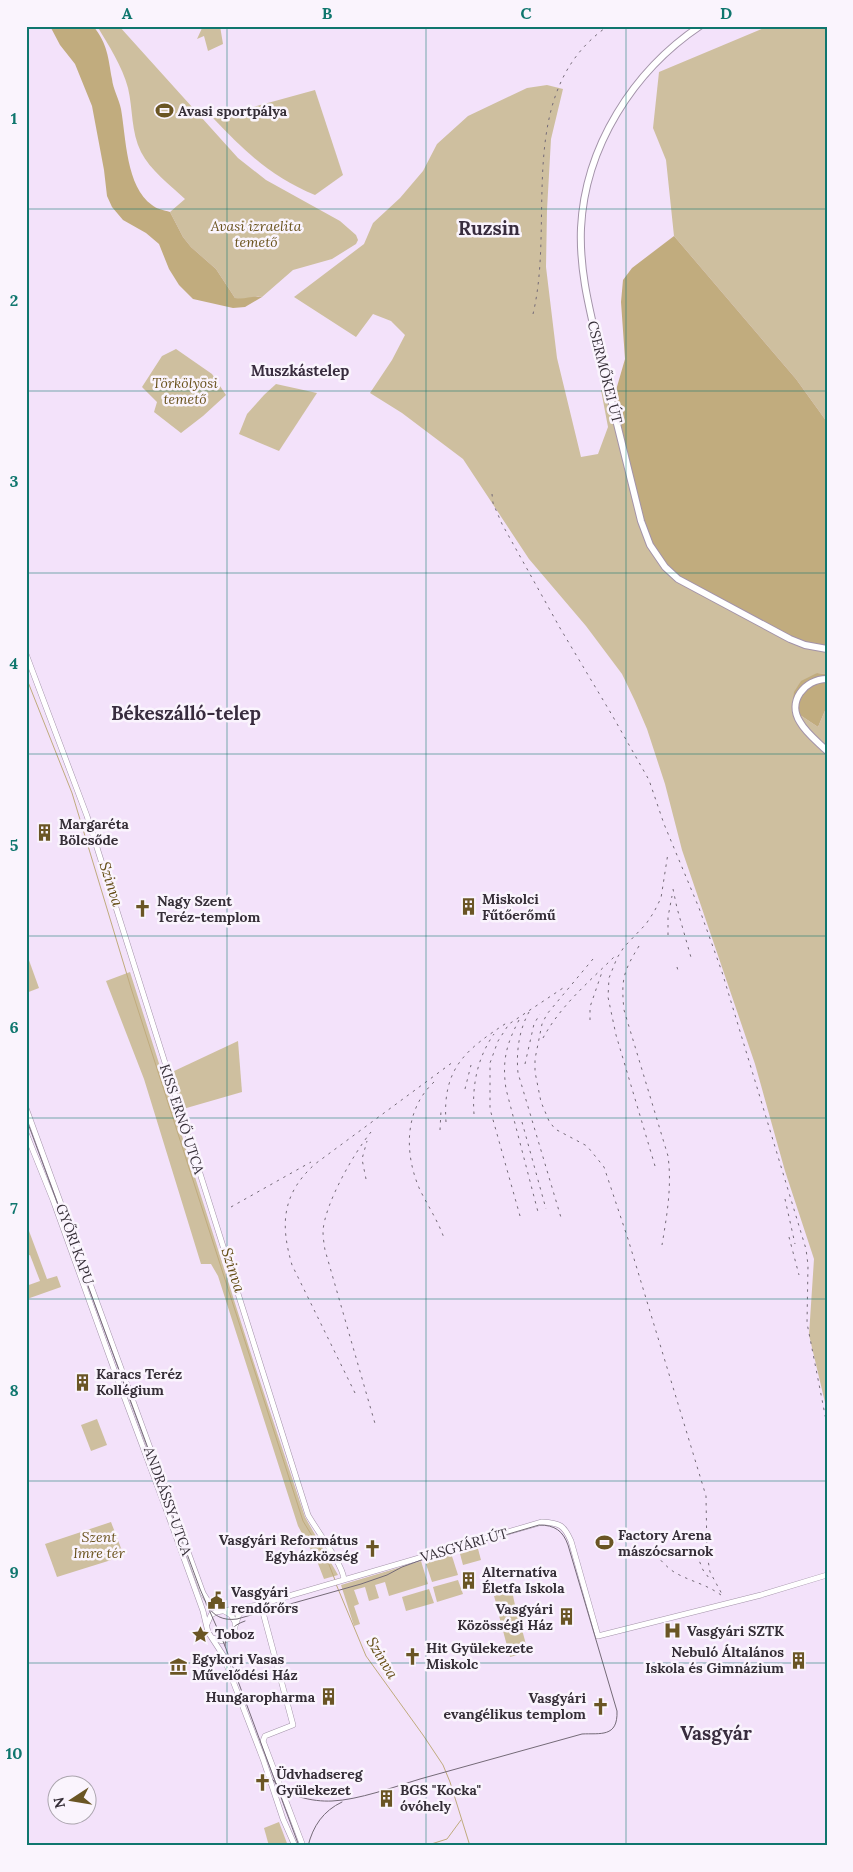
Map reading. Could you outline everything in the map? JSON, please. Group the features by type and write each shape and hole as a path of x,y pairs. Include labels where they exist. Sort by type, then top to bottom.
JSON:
{"main road":[{"name":"CSERMŐKEI ÚT","path":"700,26 670,48 640,76 614,118 597,154 582,213 581,244 584,285 644,532 661,561 671,573 685,583 790,639 805,645 827,649"},
{"path":"827,679 816,680 806,685 799,694 796,710 797,718 802,726 827,751"}],"street":[{"name":"KISS ERNŐ UTCA","path":"26,654 87,816 308,1515 332,1553 344,1579"},
{"name":"GYŐRI KAPU","path":"26,1108 126,1380"},
{"name":"GYŐRI KAPU","path":"26,1133 89,1296 119,1384"},
{"name":"ANDRÁSSY UTCA","path":"126,1380 203,1593 213,1606 225,1612"},
{"name":"ANDRÁSSY UTCA","path":"119,1384 169,1517 206,1624"},
{"name":"VASGYÁRI ÚT","path":"225,1612 261,1605 330,1583 542,1522 556,1523 565,1528 571,1541 598,1636 802,1584 827,1575"},
{"path":"261,1605 293,1725 270,1733 265,1736 263,1742 303,1846"},
{"path":"212,1638 222,1641 233,1635 239,1614 253,1607"},
{"path":"236,1627 233,1617 225,1612 213,1614 206,1624 208,1632 220,1650 239,1696 271,1781 282,1819 294,1846"}],"green space":[{"name":"Avasi izraelita temető","path":"97,26 119,26 238,158 266,180 340,221 356,235 358,240 356,244 332,259 293,270 262,297 258,296 244,300 235,298 216,269 191,247 183,237 170,212 185,199 155,171 141,152 135,137 128,88 115,56"},
{"path":"203,26 220,26 223,44 208,51 204,36 197,39"},
{"path":"769,26 827,26 827,422 796,379 674,236 666,160 653,128 659,72"},
{"path":"547,85 563,89 551,139 546,267 557,358 581,457 598,454 608,427 601,390 609,389 641,521 827,649 827,674 817,673 800,715 818,727 827,706 827,1411 809,1335 814,1259 785,1171 755,1064 682,850 665,784 647,729 635,701 622,674 586,626 529,559 463,459 402,413 370,393 392,360 405,335 391,321 373,314 356,337 294,297 364,244 373,223 400,198 423,171 437,144 468,116 527,88"},
{"path":"315,90 343,175 315,195 272,172 248,153 213,118"},
{"name":"Törkölyösi temető","path":"176,349 212,374 226,395 181,433 154,412 157,402 142,387 162,356"},
{"path":"276,384 317,393 279,451 239,434 247,414"},
{"path":"26,952 39,988 26,993"},
{"path":"130,972 305,1517 338,1575 324,1579 317,1561 298,1526 218,1276 211,1264 201,1264 144,1079 106,981"},
{"path":"238,1041 242,1092 183,1109 172,1072"},
{"path":"26,1223 47,1279 57,1276 61,1287 27,1299 26,1286 40,1281 30,1255 26,1256"},
{"path":"97,1419 107,1445 91,1451 81,1425"},
{"name":"Szent Imre tér","path":"111,1522 124,1556 57,1577 45,1544"},
{"path":"477,1545 481,1560 463,1565 459,1550"},
{"path":"451,1553 458,1575 432,1582 425,1561"},
{"path":"421,1561 428,1584 389,1596 385,1582 375,1585 379,1598 369,1601 365,1587 354,1590 359,1604 354,1606 360,1624 354,1626 341,1585"},
{"path":"458,1580 463,1594 437,1602 433,1587"},
{"path":"429,1589 434,1603 406,1611 402,1597"},
{"path":"512,1591 515,1605 498,1610 494,1596"},
{"path":"516,1607 528,1652 510,1657 498,1612"},
{"path":"279,1822 288,1846 269,1846 264,1828"}],"shaded area":[{"path":"50,26 93,26 102,39 107,51 113,83 121,109 132,174 143,197 156,208 170,212 183,237 191,247 216,269 235,298 262,297 245,307 233,308 193,299 179,285 169,269 159,244 146,233 123,220 112,207 107,196 92,106 75,64 60,45"},
{"path":"674,236 796,379 827,422 827,649 800,643 671,573 650,545 612,404 625,359 621,302 623,280 632,268"},
{"path":"817,673 827,674 827,706 818,727 800,715 793,700 794,692 801,681"}],"waterway":[{"name":"Szinva","path":"26,677 72,793 131,988 303,1521 328,1562 335,1580"},
{"name":"Szinva","path":"336,1584 366,1656 443,1765 470,1846"},
{"path":"425,1846 447,1839 461,1820"}],"tram line":[{"path":"26,1118 200,1589 225,1646 299,1846"},
{"path":"206,1604 219,1617 237,1619 361,1584 427,1558 539,1525 550,1526 558,1530 564,1536 568,1545 617,1711 617,1720 611,1730 601,1733 582,1734 376,1793 342,1800 324,1801 300,1797 284,1790 273,1780"},
{"path":"225,1646 226,1637 230,1630 245,1621"},
{"path":"308,1846 320,1820 329,1810 342,1802"}],"railway":[{"path":"533,314 539,277 544,159 549,121 559,85 578,53 608,26"},
{"path":"492,494 493,503 502,524 649,780 664,824 699,908 722,972 806,1249 808,1265 807,1323 827,1425"},
{"path":"655,1166 616,1035 608,997 609,978 617,958 624,947 646,924 661,898 668,853"},
{"path":"673,889 692,961"},
{"path":"668,935 668,917 672,896"},
{"path":"639,946 624,976 623,1000 624,1010 668,1156 669,1189 662,1245"},
{"path":"543,1038 567,1004 615,956"},
{"path":"593,959 547,1014 542,1024 535,1059 535,1072 541,1102 549,1121 555,1129 587,1146 604,1167 628,1239 706,1496 707,1554 710,1572 723,1596"},
{"path":"677,967 679,974"},
{"path":"590,1020 590,1007 602,972"},
{"path":"520,1216 490,1109 490,1063 498,1041 509,1024 563,988"},
{"path":"529,1012 519,1041 518,1073 562,1221"},
{"path":"525,1064 534,1024 540,1014"},
{"path":"519,1020 506,1053 505,1079 538,1212"},
{"path":"446,1122 448,1087 453,1073 469,1051 508,1022"},
{"path":"474,1114 477,1072 483,1053 494,1034"},
{"path":"355,1393 292,1265 285,1223 290,1198 304,1175 315,1164 453,1062"},
{"path":"465,1089 471,1065"},
{"path":"434,1082 424,1093 417,1106 412,1119 409,1147 411,1162 420,1190 444,1238"},
{"path":"440,1130 441,1111"},
{"path":"522,1122 546,1209"},
{"path":"371,1132 341,1179 329,1207 323,1231 325,1250 376,1427"},
{"path":"366,1179 362,1159 367,1141"},
{"path":"231,1207 311,1162"},
{"path":"785,1199 795,1244"},
{"path":"789,1237 799,1275"},
{"path":"694,1548 703,1570 709,1578"},
{"path":"651,1549 674,1572 721,1595"}],"place":[{"name":"Avasi sportpálya","path":"164,111"},
{"name":"Margaréta Bölcsőde","path":"45,832"},
{"name":"Miskolci Fűtőerőmű","path":"468,907"},
{"name":"Nagy Szent Teréz-templom","path":"143,909"},
{"name":"Karacs Teréz Kollégium","path":"82,1382"},
{"name":"Factory Arena mászócsarnok","path":"604,1543"},
{"name":"Vasgyári Református Egyházközség","path":"372,1548"},
{"name":"Alternatíva Életfa Iskola","path":"468,1580"},
{"name":"Vasgyári rendőrőrs","path":"217,1600"},
{"name":"Vasgyári Közösségi Ház","path":"567,1617"},
{"name":"Vasgyári SZTK","path":"673,1631"},
{"name":"Toboz","path":"201,1634"},
{"name":"Hit Gyülekezete Miskolc","path":"412,1656"},
{"name":"Nebuló Általános Iskola és Gimnázium","path":"798,1660"},
{"name":"Egykori Vasas Művelődési Ház","path":"178,1667"},
{"name":"Hungaropharma","path":"329,1697"},
{"name":"Vasgyári evangélikus templom","path":"600,1706"},
{"name":"Üdvhadsereg Gyülekezet","path":"262,1782"},
{"name":"BGS \"Kocka\" óvóhely","path":"386,1798"}],"district":[{"name":"Ruzsin","path":"489,228"},
{"name":"Muszkástelep","path":"300,371"},
{"name":"Békeszálló-telep","path":"186,713"},
{"name":"Vasgyár","path":"716,1733"}]}
